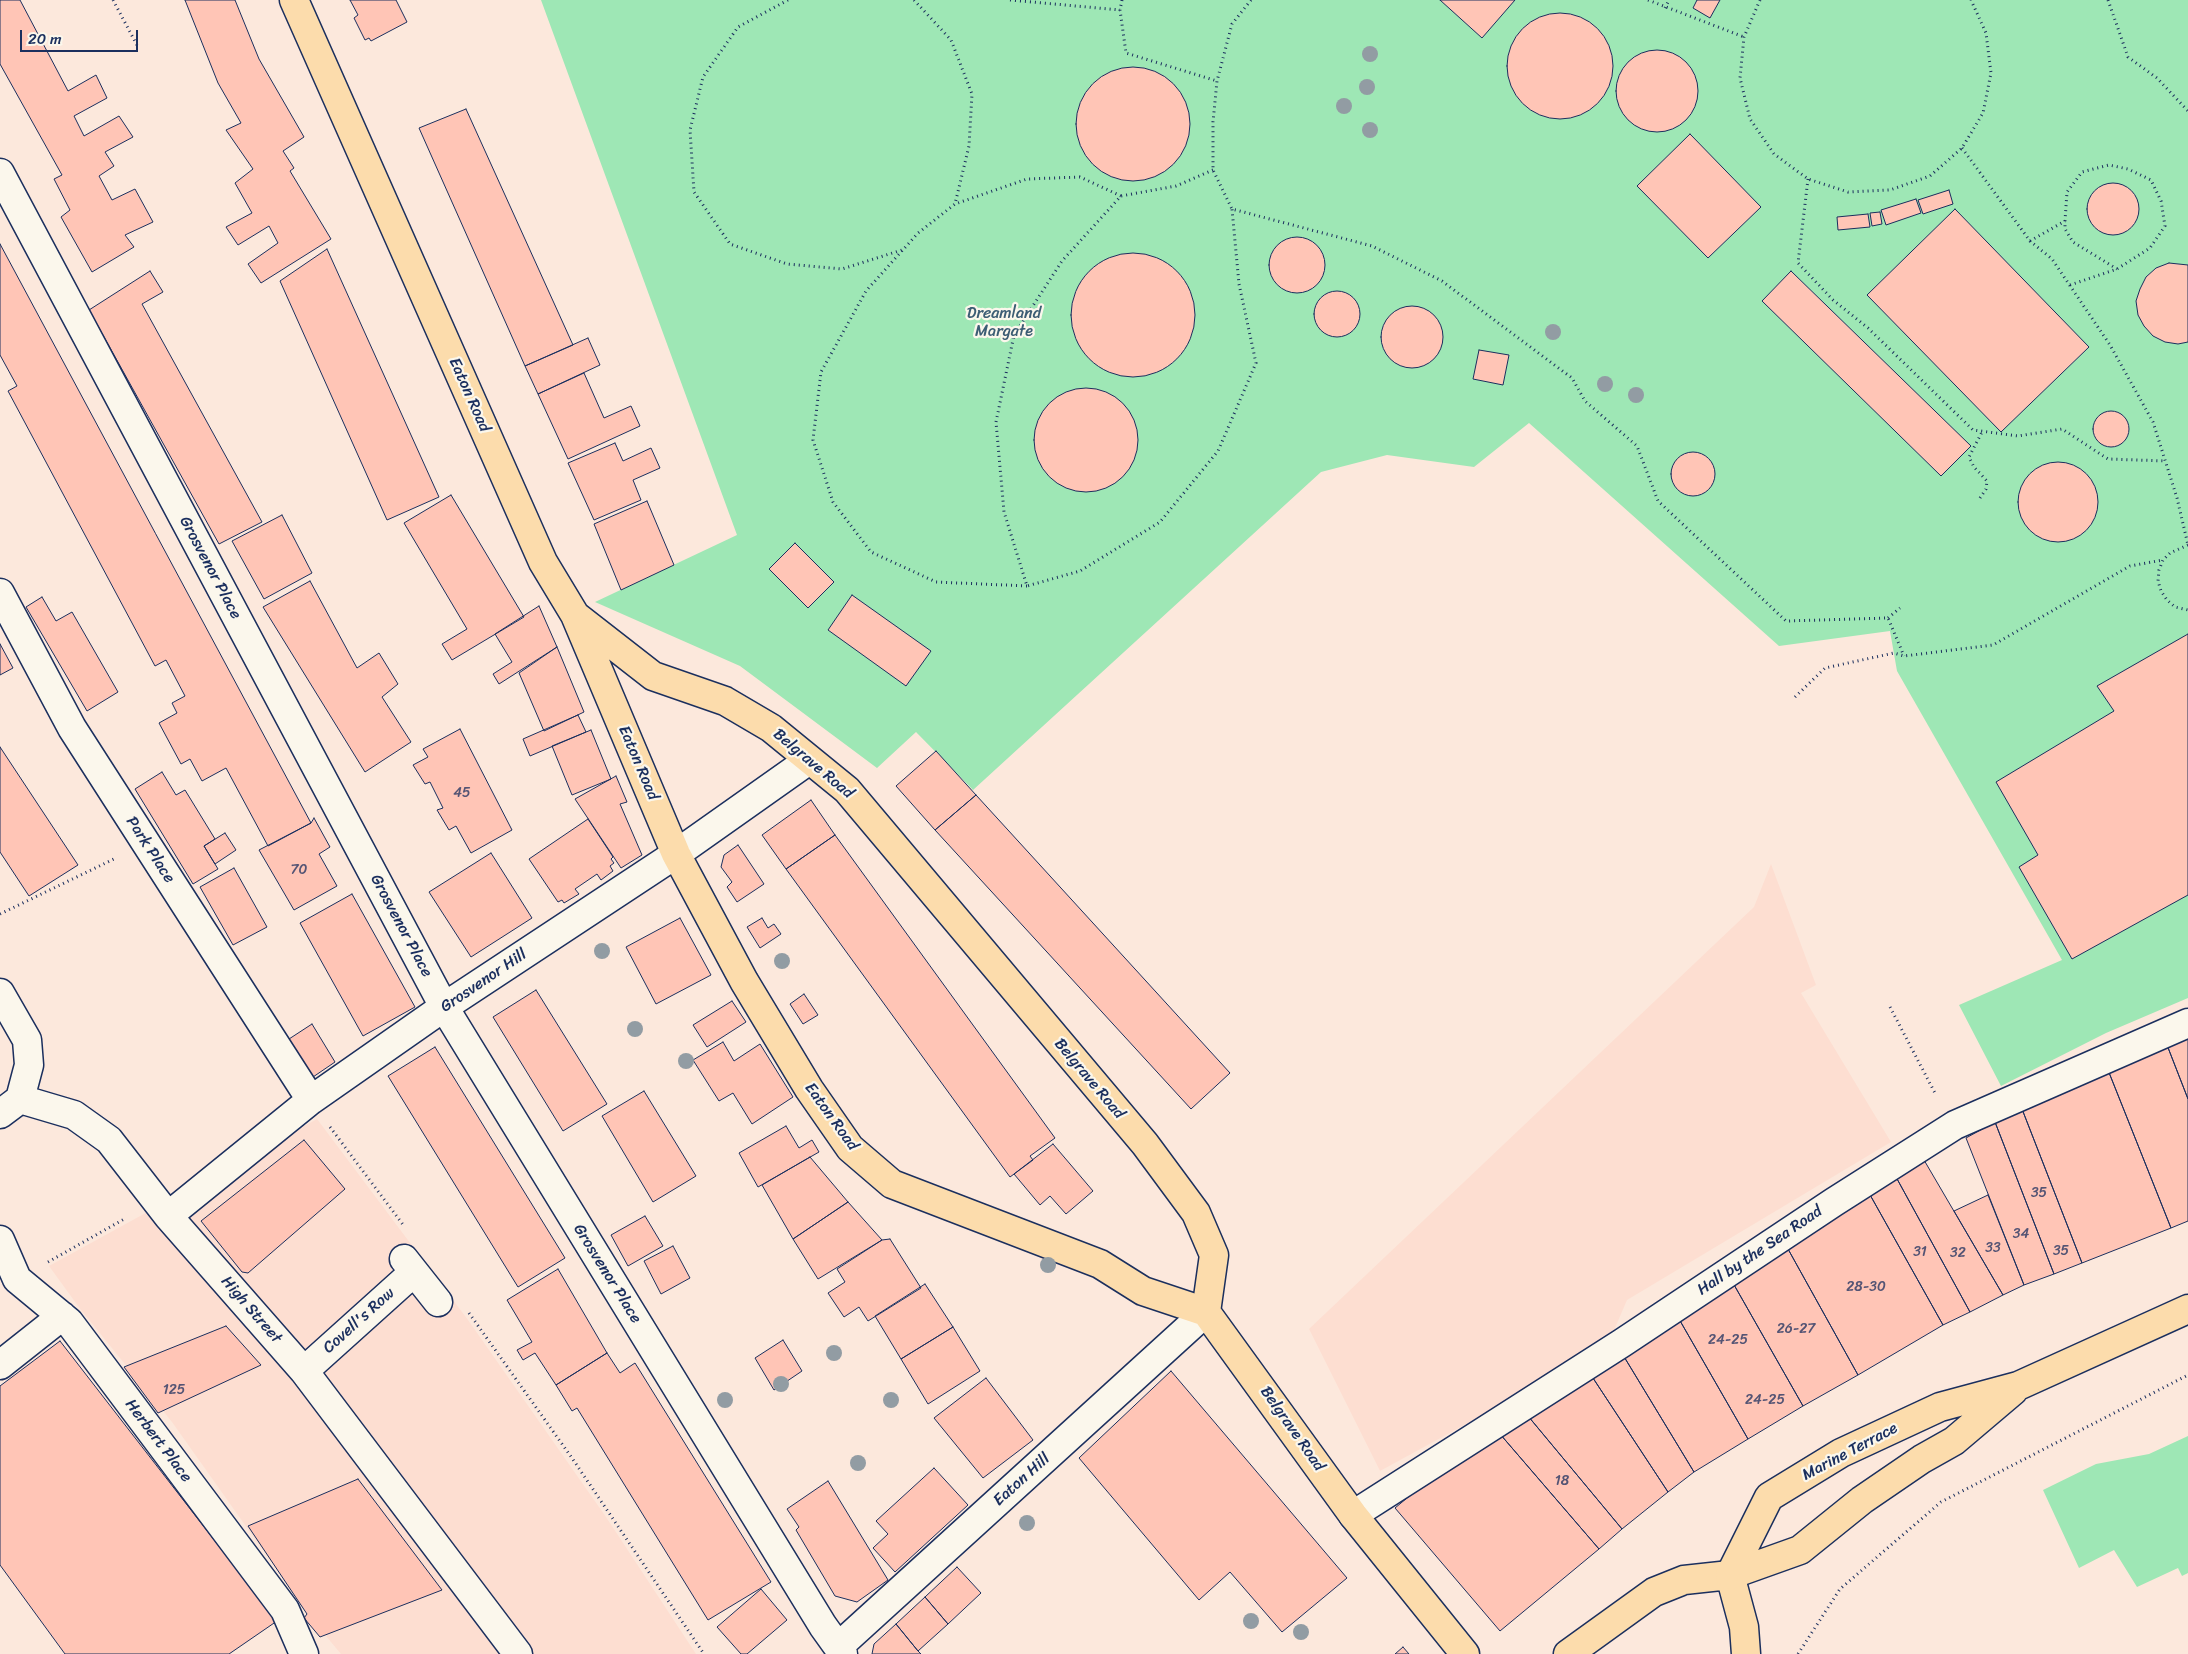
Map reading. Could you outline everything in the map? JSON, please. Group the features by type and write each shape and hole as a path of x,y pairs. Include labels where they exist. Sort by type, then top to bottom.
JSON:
{"main road":[{"name":"Eaton Road","path":"294,0 543,562 575,615 676,854 744,981 809,1089 850,1148 892,1184 1100,1264 1143,1291 1206,1312"},
{"name":"Belgrave Road","path":"575,615 653,676 724,701 770,728 847,790 1145,1144 1196,1213 1214,1255 1206,1312 1352,1515 1465,1654"},
{"name":"Marine Terrace","path":"1730,1575 1769,1497 1841,1453 1940,1407 2018,1386 2188,1310"},
{"name":"Marine Terrace","path":"1568,1654 1654,1592 1684,1580 1730,1575 1800,1550 1862,1500 1922,1459 1954,1441 2018,1386"},
{"path":"1730,1575 1744,1628 1746,1654"}],"street":[{"name":"Grosvenor Place","path":"0,173 444,1007 840,1651"},
{"name":"Park Place","path":"0,593 72,728 311,1100"},
{"name":"Grosvenor Hill","path":"162,1209 311,1100 444,1007 676,854 809,760"},
{"name":"High Street","path":"0,993 27,1040 29,1066 10,1107 74,1115 109,1140 162,1209 304,1371 518,1654"},
{"name":"Hall by the Sea Road","path":"1352,1515 1622,1343 1834,1202 1955,1126 2188,1023"},
{"name":"Herbert Place","path":"0,1240 17,1279 64,1326 284,1610 304,1654"},
{"name":"Covell's Row","path":"304,1371 409,1266 451,1304"},
{"name":"Eaton Hill","path":"840,1651 1206,1312"},
{"path":"0,1365 64,1326"}],"path":[{"path":"113,0 138,47"},
{"path":"788,0 738,27 703,76 690,130 694,192 730,244 787,264 842,269 902,250"},
{"path":"914,0 951,40 972,94 969,146 955,204"},
{"path":"1010,0 1120,10"},
{"path":"1122,0 1120,10 1126,53 1217,81"},
{"path":"1213,170 1176,186 1121,196 1080,177 1027,179 955,204 918,233 902,250 866,291 821,372 813,440 833,502 871,552 936,582 1028,586 1080,572 1160,522 1218,451 1256,363 1239,284 1232,208 1213,170 1213,122 1217,81 1232,24 1251,0"},
{"path":"1648,0 1744,37"},
{"path":"1665,8 1669,0"},
{"path":"1760,0 1744,37 1740,78 1750,120 1774,154 1808,180 1848,192 1890,190 1930,176 1962,148 1983,113 1991,73 1986,33 1970,0"},
{"path":"2108,0 2128,57 2157,78 2188,111"},
{"path":"1962,148 2030,241 2052,259 2110,345 2153,422 2177,498 2188,546 2170,553 2163,560 2159,570 2161,591 2175,607 2188,610"},
{"path":"2070,285 2117,269 2150,248 2165,226 2161,201 2151,180 2128,169 2109,165 2082,172 2067,192 2065,229 2073,242 2117,269"},
{"path":"1808,180 1798,263 1833,300 1868,328 1973,430 2018,436 2062,429 2108,459 2166,461"},
{"path":"1028,586 1004,512 996,422 1014,335 1062,261 1121,196"},
{"path":"1232,208 1372,246 1442,281 1514,333 1572,378 1585,401 1637,446 1658,501 1786,621 1888,618 1900,608"},
{"path":"2030,241 2065,221"},
{"path":"1980,498 1986,489 1987,481 1974,467 1969,457 1982,432"},
{"path":"1796,697 1824,668 1894,653 1904,656 1993,645 2130,566 2163,560"},
{"path":"1888,618 1904,656"},
{"path":"0,914 146,844"},
{"path":"1890,1007 1946,1114 1955,1126"},
{"path":"311,1100 406,1228"},
{"path":"17,1279 162,1209"},
{"path":"451,1304 572,1458 704,1654"},
{"path":"1798,1654 1840,1589 1941,1502 2188,1375"}],"shaded area":[{"path":"1771,864 1816,985 1801,993 1891,1142 1627,1300 1612,1335 1523,1393 1380,1471 1309,1329 1754,907"},
{"path":"317,1119 468,1320 606,1517 696,1654 341,1654 311,1618 172,1422 81,1310 49,1266"}],"green space":[{"name":"Dreamland Margate","path":"541,0 2188,0 2188,998 2106,1033 2001,1086 1959,1005 2062,960 1897,671 1890,631 1779,646 1529,423 1474,467 1387,455 1321,472 973,790 916,732 877,768 740,666 595,602 737,535"},
{"path":"2188,1436 2188,1573 2182,1576 2178,1568 2137,1587 2114,1550 2079,1568 2043,1490 2096,1464 2149,1454"}],"building":[{"path":"0,0 20,0 68,91 96,75 107,98 74,116 84,136 119,116 133,137 105,152 114,166 99,176 112,200 135,189 153,222 125,235 134,247 92,272 61,217 70,210 54,179 62,175 0,64"},
{"path":"185,0 235,0 259,59 304,137 283,151 294,168 290,171 331,239 261,283 248,264 278,243 269,226 238,245 226,227 252,213 235,183 253,169 226,130 241,123 218,83"},
{"path":"350,0 396,0 407,22 371,41 369,38 365,40 354,18 358,15"},
{"path":"1440,0 1515,0 1482,38"},
{"path":"1697,0 1720,0 1710,18 1693,8"},
{"path":"1560,13 1580,17 1598,28 1609,46 1613,66 1609,86 1598,104 1580,115 1560,119 1540,115 1522,104 1511,86 1507,66 1511,46 1522,28 1540,17"},
{"path":"1657,50 1673,53 1686,62 1695,75 1698,91 1695,107 1686,120 1673,129 1657,132 1641,129 1628,120 1619,107 1616,91 1619,75 1628,62 1641,53"},
{"path":"1133,67 1155,71 1174,83 1186,102 1190,124 1186,146 1174,165 1155,177 1133,181 1111,177 1092,165 1080,146 1076,124 1080,102 1092,83 1111,71"},
{"path":"466,109 573,345 525,366 419,128"},
{"path":"1690,134 1761,207 1708,258 1637,186"},
{"path":"2113,183 2127,187 2135,195 2139,209 2135,223 2127,231 2113,235 2099,231 2091,223 2087,209 2091,195 2099,187"},
{"path":"1949,190 1953,204 1923,214 1918,200"},
{"path":"1916,199 1921,213 1886,225 1881,210"},
{"path":"1955,209 2089,347 2001,432 1867,295"},
{"path":"1880,212 1882,224 1872,226 1870,213"},
{"path":"1868,214 1870,227 1838,230 1837,217"},
{"path":"1297,237 1308,239 1317,245 1323,254 1325,265 1323,276 1317,285 1308,291 1297,293 1286,291 1277,285 1271,276 1269,265 1271,254 1277,245 1286,239"},
{"path":"0,244 311,823 268,846 226,768 202,781 190,759 181,764 159,723 177,713 172,703 185,696 166,660 155,666 8,391 17,386 0,355"},
{"path":"327,249 439,497 387,520 280,281"},
{"path":"1133,253 1157,257 1177,271 1191,291 1195,315 1191,339 1177,359 1157,373 1133,377 1109,373 1089,359 1075,339 1071,315 1075,291 1089,271 1109,257"},
{"path":"2169,263 2188,265 2188,342 2178,344 2165,342 2153,336 2144,326 2138,315 2136,301 2146,277 2156,268"},
{"path":"150,271 163,292 142,304 262,522 219,544 89,310"},
{"path":"1791,271 1971,446 1941,476 1762,301"},
{"path":"1337,291 1350,295 1356,301 1360,314 1356,327 1350,333 1337,337 1324,333 1318,327 1314,314 1318,301 1324,295"},
{"path":"1412,306 1429,311 1434,315 1438,320 1443,337 1438,354 1434,359 1429,363 1412,368 1395,363 1390,359 1386,354 1381,337 1386,320 1390,315 1395,311"},
{"path":"588,338 600,365 538,394 525,366"},
{"path":"1479,350 1509,355 1503,385 1473,379"},
{"path":"584,373 604,418 631,406 640,426 568,459 538,394"},
{"path":"1086,388 1106,392 1123,403 1134,420 1138,440 1134,460 1123,477 1106,488 1086,492 1066,488 1049,477 1038,460 1034,440 1038,420 1049,403 1066,392"},
{"path":"2111,411 2118,412 2124,416 2128,422 2128,436 2124,442 2118,446 2111,447 2104,446 2098,442 2094,436 2093,429 2094,422 2098,416 2104,412"},
{"path":"615,443 623,461 651,448 660,468 633,480 641,500 594,520 568,463"},
{"path":"1697,452 1709,458 1714,466 1714,482 1709,490 1701,495 1689,496 1677,490 1672,482 1671,470 1677,458 1685,453"},
{"path":"2058,462 2073,465 2086,474 2095,487 2098,502 2095,517 2086,530 2073,539 2058,542 2043,539 2030,530 2021,517 2018,502 2021,487 2030,474 2043,465"},
{"path":"451,495 524,617 452,660 442,644 467,629 404,523"},
{"path":"647,501 674,565 621,590 594,524"},
{"path":"282,515 312,573 264,599 232,541"},
{"path":"795,543 834,582 808,608 769,569"},
{"path":"310,581 357,668 379,653 398,684 382,697 411,742 365,772 263,607"},
{"path":"852,595 931,651 906,686 828,630"},
{"path":"42,597 56,621 72,612 118,692 87,711 26,607"},
{"path":"539,606 557,647 499,684 493,674 512,662 495,634"},
{"path":"2188,634 2188,895 2072,959 2019,867 2038,855 1996,782 2114,711 2097,686"},
{"path":"0,644 13,668 0,675"},
{"path":"557,647 584,712 544,731 519,673"},
{"path":"578,715 586,732 530,756 523,739"},
{"path":"460,729 512,830 471,853 456,826 449,830 437,810 443,808 430,782 425,784 413,765 428,757 423,749"},
{"path":"591,730 611,779 572,795 552,746"},
{"path":"0,747 78,865 29,896 0,852"},
{"path":"936,751 976,795 935,830 896,786"},
{"path":"162,772 176,795 185,790 215,839 204,846 218,869 193,884 135,789"},
{"path":"616,776 627,802 620,804 642,855 621,868 575,799"},
{"path":"976,795 1230,1073 1191,1109 935,830"},
{"path":"811,800 835,835 786,869 762,835"},
{"path":"314,818 330,847 319,854 337,886 294,910 259,850 311,823"},
{"path":"588,819 613,857 611,859 614,863 610,866 613,871 601,880 597,874 575,889 579,894 564,903 562,900 558,902 529,859"},
{"path":"225,833 236,850 215,864 204,846"},
{"path":"835,835 1055,1138 1030,1156 1033,1160 1010,1177 786,869"},
{"path":"738,845 764,884 737,902 727,887 732,882 721,867 724,855"},
{"path":"491,853 532,918 471,957 429,892"},
{"path":"234,868 267,927 233,945 200,887"},
{"path":"352,894 415,1007 363,1036 300,923"},
{"path":"680,918 711,975 656,1004 626,947"},
{"path":"762,918 768,928 774,924 781,934 760,948 747,927"},
{"path":"536,990 607,1104 563,1131 493,1017"},
{"path":"804,994 818,1015 803,1024 790,1004"},
{"path":"732,1001 746,1022 707,1047 693,1025"},
{"path":"312,1024 335,1062 313,1077 289,1039"},
{"path":"2188,1037 2188,1099 2167,1045"},
{"path":"723,1042 734,1061 760,1044 793,1097 752,1124 733,1093 719,1101 693,1060"},
{"path":"2167,1045 2188,1099 2188,1221 2171,1228 2108,1070"},
{"path":"435,1047 565,1258 518,1287 388,1076"},
{"path":"2108,1070 2171,1228 2082,1263 2022,1109"},
{"path":"644,1091 696,1176 653,1202 602,1116"},
{"path":"2022,1109 2082,1263 2054,1274 1995,1122"},
{"path":"1995,1122 2054,1274 2024,1285 1966,1138"},
{"path":"786,1126 799,1148 812,1140 819,1152 758,1187 739,1153"},
{"path":"304,1140 345,1189 248,1273 242,1272 201,1221"},
{"path":"1053,1144 1093,1191 1066,1214 1050,1196 1040,1205 1014,1174"},
{"path":"810,1157 848,1202 793,1239 762,1185"},
{"path":"1924,1160 2003,1295 1970,1312 1896,1177"},
{"path":"1896,1177 1970,1312 1943,1325 1869,1193"},
{"path":"1869,1193 1943,1325 1858,1375 1788,1249"},
{"path":"1988,1195 2024,1285 2003,1295 1954,1211"},
{"path":"848,1202 882,1240 818,1279 793,1239"},
{"path":"645,1216 663,1246 628,1266 611,1235"},
{"path":"890,1239 921,1288 868,1321 859,1307 844,1317 828,1293 845,1282 837,1269 882,1240"},
{"path":"673,1246 690,1278 661,1294 644,1261"},
{"path":"1788,1249 1858,1375 1803,1406 1733,1283"},
{"path":"558,1269 607,1353 556,1385 535,1353 523,1360 517,1350 532,1342 507,1300"},
{"path":"1733,1283 1803,1406 1748,1439 1679,1319"},
{"path":"925,1284 953,1327 901,1359 875,1316"},
{"path":"1679,1319 1748,1439 1694,1472 1623,1355"},
{"path":"226,1326 261,1365 158,1413 124,1367"},
{"path":"953,1327 980,1371 928,1404 901,1359"},
{"path":"783,1340 802,1371 774,1390 755,1358"},
{"path":"60,1341 277,1621 229,1654 65,1654 0,1565 0,1386"},
{"path":"607,1353 620,1373 635,1363 771,1582 708,1620 577,1408 572,1411 556,1385"},
{"path":"1623,1355 1694,1472 1668,1492 1591,1375"},
{"path":"1171,1371 1347,1578 1282,1632 1230,1572 1199,1600 1079,1458"},
{"path":"1591,1375 1668,1492 1622,1529 1528,1416"},
{"path":"986,1378 1033,1440 983,1478 934,1418"},
{"path":"1528,1416 1622,1529 1599,1549 1500,1434"},
{"path":"1500,1434 1599,1549 1500,1631 1395,1508 1419,1488"},
{"path":"934,1468 968,1505 895,1572 873,1548 888,1534 876,1521"},
{"path":"358,1479 442,1590 320,1637 304,1618 307,1614 248,1526"},
{"path":"828,1481 888,1580 857,1602 835,1596 796,1530 799,1527 787,1509"},
{"path":"957,1567 981,1593 948,1624 925,1597"},
{"path":"761,1589 787,1620 747,1654 741,1654 717,1627"},
{"path":"925,1597 948,1624 918,1651 896,1624"},
{"path":"896,1624 921,1654 872,1654 874,1644"},
{"path":"1403,1647 1409,1654 1395,1654"}]}
